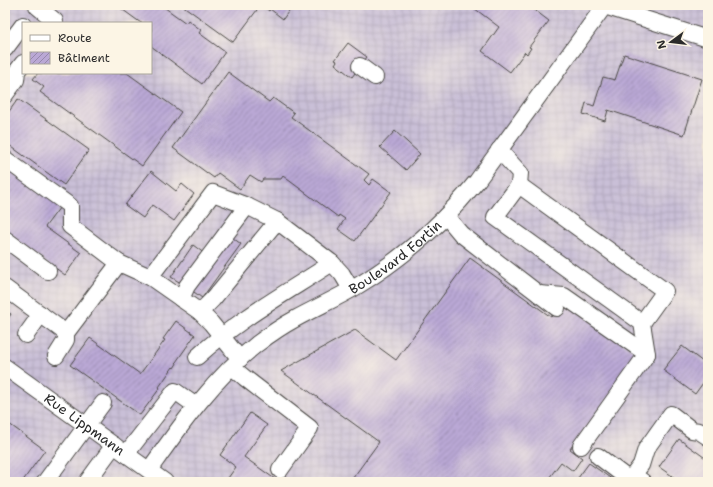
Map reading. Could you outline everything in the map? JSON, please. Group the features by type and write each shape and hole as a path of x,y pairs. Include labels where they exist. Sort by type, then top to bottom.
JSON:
{"street":[{"path":"603,5 708,39"},
{"name":"Boulevard Fortin","path":"149,470 196,406 236,363 257,345 283,326 351,290 378,273 408,251 446,216 466,194 496,155 603,5"},
{"path":"26,22 38,6 54,22"},
{"path":"22,26 6,46 22,56"},
{"path":"5,95 16,80 17,71 22,64"},
{"path":"360,66 375,77"},
{"path":"496,155 520,173 519,185 495,217 642,324 648,354 581,446"},
{"path":"5,159 70,206 70,226 118,263 150,277 200,312 221,336 245,378 310,428 280,470"},
{"path":"519,185 666,291 642,324"},
{"path":"150,277 213,192 277,221 332,263 342,274 351,290"},
{"path":"181,299 187,286 246,206"},
{"path":"446,216 461,234 558,308"},
{"path":"200,312 213,299 277,221"},
{"path":"5,239 48,271"},
{"path":"56,356 66,340 66,333 118,263"},
{"path":"197,357 221,336 268,303 332,263"},
{"path":"538,294 564,296 648,354"},
{"path":"8,296 41,314 66,333"},
{"path":"26,335 41,314"},
{"name":"Rue Lippmann","path":"6,370 165,482"},
{"path":"87,482 120,450 175,391 196,406"},
{"path":"45,482 103,403"},
{"path":"598,456 627,478 634,481 646,449 671,414 692,430 699,431 708,437"}],"shaded area":[{"path":"5,5 708,5 708,482 5,482"}],"building":[{"path":"114,5 161,5 186,23 188,20 201,30 199,33 225,52 202,84 152,47 152,22 140,22 119,7 118,8"},
{"path":"182,5 251,5 257,10 233,42"},
{"path":"262,5 293,5 283,19"},
{"path":"470,5 528,5 549,21 529,47 531,48 527,54 525,52 510,72 482,51 499,27"},
{"path":"348,43 367,57 352,77 335,64 337,61 335,60"},
{"path":"624,54 702,79 684,135 608,110 605,121 583,114 586,103 594,106 603,77 615,80"},
{"path":"228,72 269,102 273,98 294,113 291,117 369,174 364,180 369,185 373,179 391,192 355,241 338,229 345,219 339,215 338,217 283,176 281,179 263,179 261,182 250,175 240,189 218,173 214,178 173,148"},
{"path":"37,74 128,74 181,112 142,166 40,92 44,87 33,79"},
{"path":"18,99 89,150 64,185 5,142 5,117"},
{"path":"395,131 420,154 406,170 380,147"},
{"path":"5,166 60,207 45,227 81,253 65,275 5,231"},
{"path":"151,171 176,191 182,184 194,194 174,221 152,205 143,218 125,205"},
{"path":"229,235 241,244 202,298 190,289"},
{"path":"193,245 205,254 184,285 171,277"},
{"path":"470,258 551,317 563,301 638,355 570,449 582,458 573,471 561,462 546,482 350,482 379,442 281,371 355,330 396,360"},
{"path":"5,310 11,314 5,323"},
{"path":"176,321 195,335 176,362 177,363 174,368 173,367 140,415 70,365 90,338 140,374 165,340 163,339"},
{"path":"682,346 708,366 708,376 695,394 663,370"},
{"path":"250,413 267,425 244,457 279,482 234,482 228,478 236,467 220,455"},
{"path":"5,421 45,450 22,482 5,482"},
{"path":"679,439 708,460 708,482 681,482 659,467"},
{"path":"589,463 613,480 612,482 575,482"}]}
